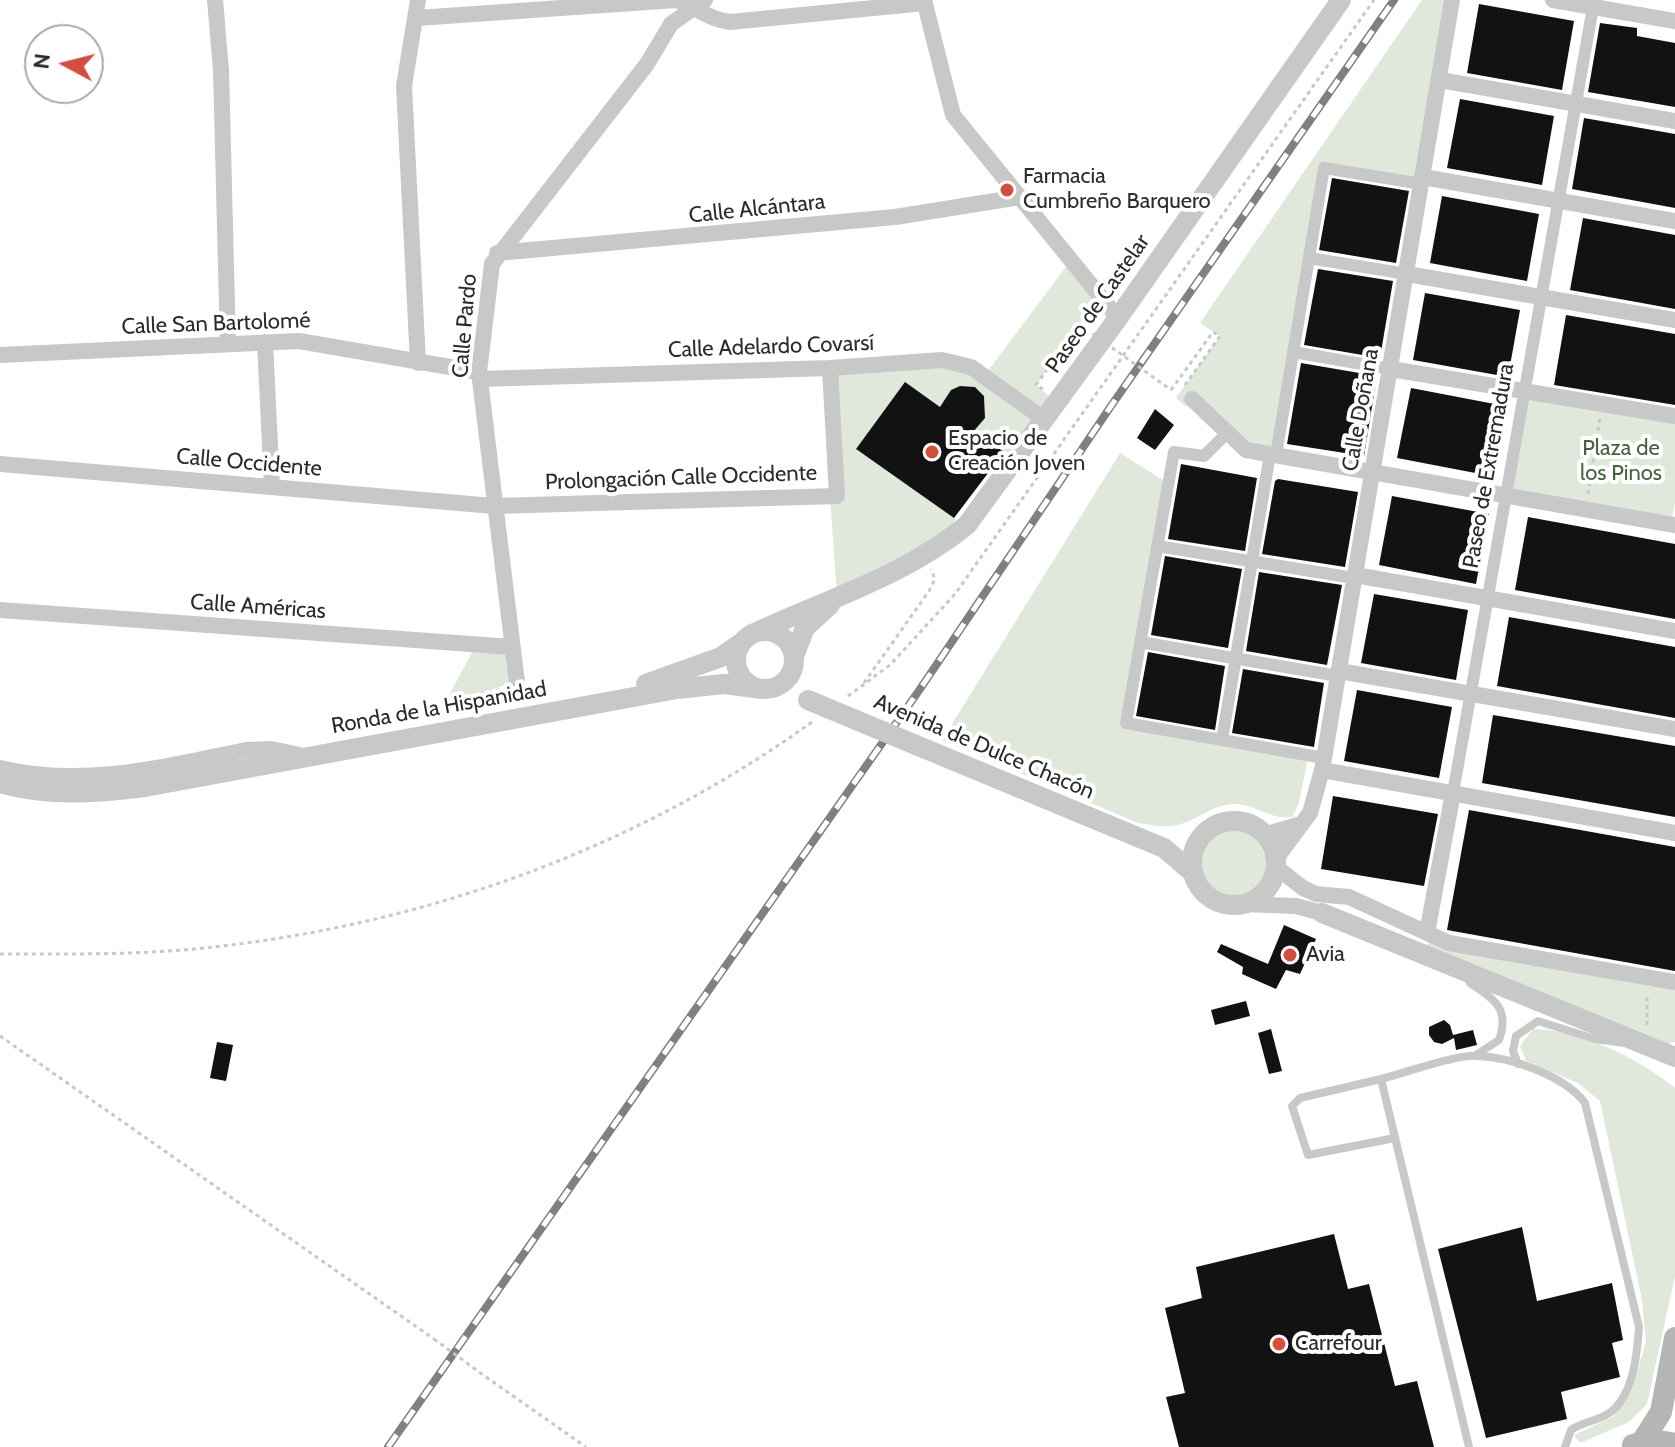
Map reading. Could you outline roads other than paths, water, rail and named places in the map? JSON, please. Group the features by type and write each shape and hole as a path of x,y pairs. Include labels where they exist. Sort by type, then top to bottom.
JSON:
{"main road":[{"path":"1635,1444 1661,1412 1675,1338"},
{"path":"1635,1444 1675,1444"}],"street":[{"path":"215,0 221,70 228,344"},
{"path":"418,0 404,86 418,363"},
{"path":"417,18 664,0 700,3 718,21 730,22 924,2 953,115 1118,318"},
{"path":"664,0 671,24"},
{"name":"Paseo de Castelar","path":"749,638 926,556 967,525 1118,318 1341,0"},
{"name":"Calle Doñana","path":"1275,866 1316,798 1323,764 1452,0"},
{"path":"1553,0 1675,21"},
{"name":"Calle Pardo","path":"513,688 512,647 480,376 489,276 497,253 647,64 671,24 700,3"},
{"name":"Paseo de Extremadura","path":"1423,956 1593,7"},
{"path":"1440,80 1675,121"},
{"path":"1222,740 1324,168 1559,201 1675,221"},
{"name":"Calle Alcántara","path":"497,253 895,217 1020,197"},
{"path":"1309,258 1675,320"},
{"path":"265,342 272,487"},
{"name":"Calle San Bartolomé","path":"0,355 265,342 330,344 480,376"},
{"path":"1293,352 1675,416"},
{"name":"Calle Adelardo Covarsí","path":"480,376 958,362 971,367 1045,420"},
{"name":"Prolongación Calle Occidente","path":"494,506 837,496 830,368"},
{"path":"1188,392 1246,450 1675,525"},
{"path":"1228,432 1204,456 1174,452 1126,723 1222,740 1453,793 1675,833"},
{"name":"Calle Occidente","path":"0,464 494,506"},
{"path":"1157,546 1675,631"},
{"name":"Paseo de Castelar","path":"794,660 805,628 820,611 853,590"},
{"name":"Calle Américas","path":"0,610 512,647"},
{"path":"794,660 785,680 766,689 744,680 739,672 737,652 749,638 777,633 791,646 812,710"},
{"name":"Ronda de la Hispanidad","path":"581,707 721,657 749,638"},
{"path":"1140,642 1675,729"},
{"name":"Ronda de la Hispanidad","path":"0,783 51,792 92,794 724,684 766,689"},
{"name":"Avenida de Dulce Chacón","path":"766,689 812,710 916,745 1141,838 1164,848 1193,873"},
{"name":"Ronda de la Hispanidad","path":"0,768 46,777 89,778 246,750 271,749 306,757"},
{"path":"1322,913 1270,903 1231,905 1207,895 1193,873 1192,860 1202,836 1224,823 1250,824 1264,835 1275,866 1299,901 1423,956 1675,1057"},
{"path":"1264,835 1302,823"},
{"name":"Avenida de Dulce Chacón","path":"1141,838 1165,841 1202,836"},
{"path":"1275,866 1316,894 1349,897 1449,943 1675,982"},
{"path":"1243,904 1266,891 1275,866"},
{"path":"1644,1044 1675,1042"}],"lane":[{"path":"1395,1138 1308,1155 1292,1106 1300,1098 1476,1055 1499,1040 1505,1018 1501,1006 1455,969"},
{"path":"1518,1064 1513,1051 1516,1036 1538,1021 1613,1043 1644,1044"},
{"path":"1476,1055 1518,1064 1567,1087 1585,1103 1639,1327 1638,1350 1626,1392 1612,1411 1571,1430 1565,1447"},
{"path":"1381,1079 1469,1447"}],"railway":[{"path":"388,1447 918,692 1111,406 1394,0"}],"place":[{"name":"Farmacia Cumbreño Barquero","path":"1007,190"},
{"name":"Espacio de Creación Joven","path":"932,452"},
{"name":"Avia","path":"1290,955"},
{"name":"Carrefour","path":"1279,1344"}],"park label":[{"name":"Plaza de los Pinos","path":"1621,462"}]}
